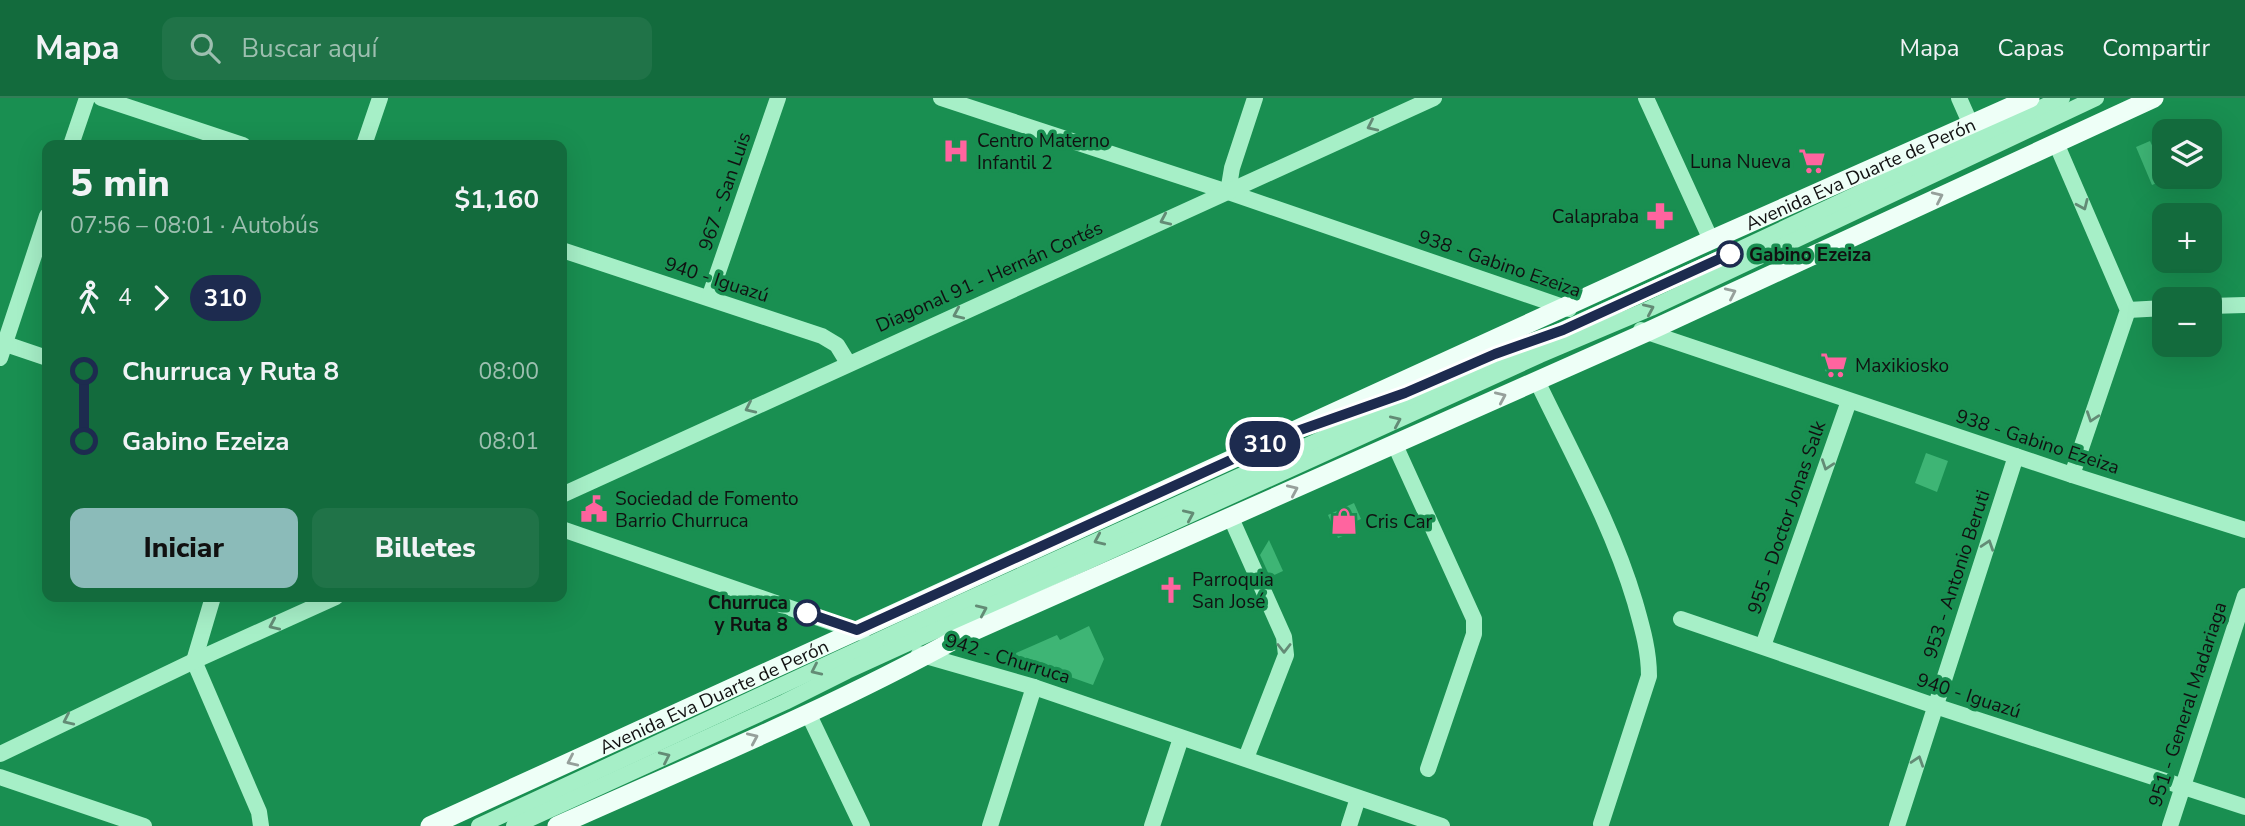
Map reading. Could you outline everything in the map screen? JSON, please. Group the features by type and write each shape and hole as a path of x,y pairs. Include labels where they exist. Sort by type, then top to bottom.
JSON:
{"main road":[{"name":"Avenida Eva Duarte de Perón","path":"430,826 1710,240 2030,98"},
{"path":"556,826 808,713 927,656 958,638 1647,332 2154,98"}],"street":[{"path":"73,140 86,98"},
{"path":"101,98 228,140"},
{"path":"366,140 380,98"},
{"name":"967 - San Luis","path":"709,298 778,98"},
{"name":"938 - Gabino Ezeiza","path":"941,98 961,101 1565,308 1617,322 2072,475 2245,530"},
{"path":"1228,192 1255,98"},
{"name":"Diagonal 91 - Hernán Cortés","path":"567,493 1434,98"},
{"path":"1646,98 1710,240"},
{"path":"1959,98 1971,125"},
{"path":"479,826 1563,330 2062,98"},
{"path":"514,826 897,648 1617,322 2096,98"},
{"path":"2056,143 2128,310 2072,475"},
{"path":"42,231 2,348 42,357"},
{"name":"940 - Iguazú","path":"567,252 831,340 848,363"},
{"path":"2222,306 2245,305"},
{"path":"2128,310 2152,309"},
{"path":"1286,435 1405,393 1495,354 1563,330"},
{"path":"1537,381 1624,566 1649,660 1649,676 1601,824"},
{"name":"955 - Doctor Jonas Salk","path":"1763,646 1849,401"},
{"path":"1395,445 1474,619 1474,634 1428,769"},
{"name":"953 - Antonio Beruti","path":"1897,826 2016,456"},
{"path":"1231,518 1286,647 1286,655 1246,758"},
{"name":"942 - Churruca","path":"567,531 857,630 878,642 1034,687 1442,826"},
{"name":"951 - General Madariaga","path":"2170,826 2245,596"},
{"path":"212,602 194,661 259,812 261,826"},
{"path":"0,754 325,602"},
{"name":"940 - Iguazú","path":"1681,619 1935,706 2245,807"},
{"path":"990,826 1034,687"},
{"path":"808,713 862,826"},
{"path":"1152,826 1181,738"},
{"path":"0,777 144,826"},
{"path":"1349,826 1358,798"}],"building":[{"path":"2150,141 2152,145 2152,185 2136,147"},
{"name":"Maxikiosko","path":"1831,355 1842,359 1836,375 1825,371"},
{"path":"1926,453 1948,461 1937,492 1915,483"},
{"name":"Cris Car","path":"1354,503 1361,519 1354,522 1357,530 1338,538 1328,515"},
{"path":"1269,540 1283,571 1270,577 1260,555"},
{"path":"1089,626 1104,659 1093,685 1062,674 1059,679 1016,660 1016,653 1057,635 1060,640"}],"bus line":[{"name":"310","path":"807,613 857,630 1286,435 1405,393 1495,354 1563,330 1730,254"}],"place":[{"name":"Centro Materno Infantil 2","path":"956,151"},
{"name":"Luna Nueva","path":"1812,161"},
{"name":"Calapraba","path":"1660,216"},
{"name":"Gabino Ezeiza","path":"1730,254"},
{"name":"Maxikiosko","path":"1834,365"},
{"name":"Sociedad de Fomento Barrio Churruca","path":"594,509"},
{"name":"Cris Car","path":"1344,521"},
{"name":"Parroquia San José","path":"1171,590"},
{"name":"Churruca y Ruta 8","path":"807,613"}]}
